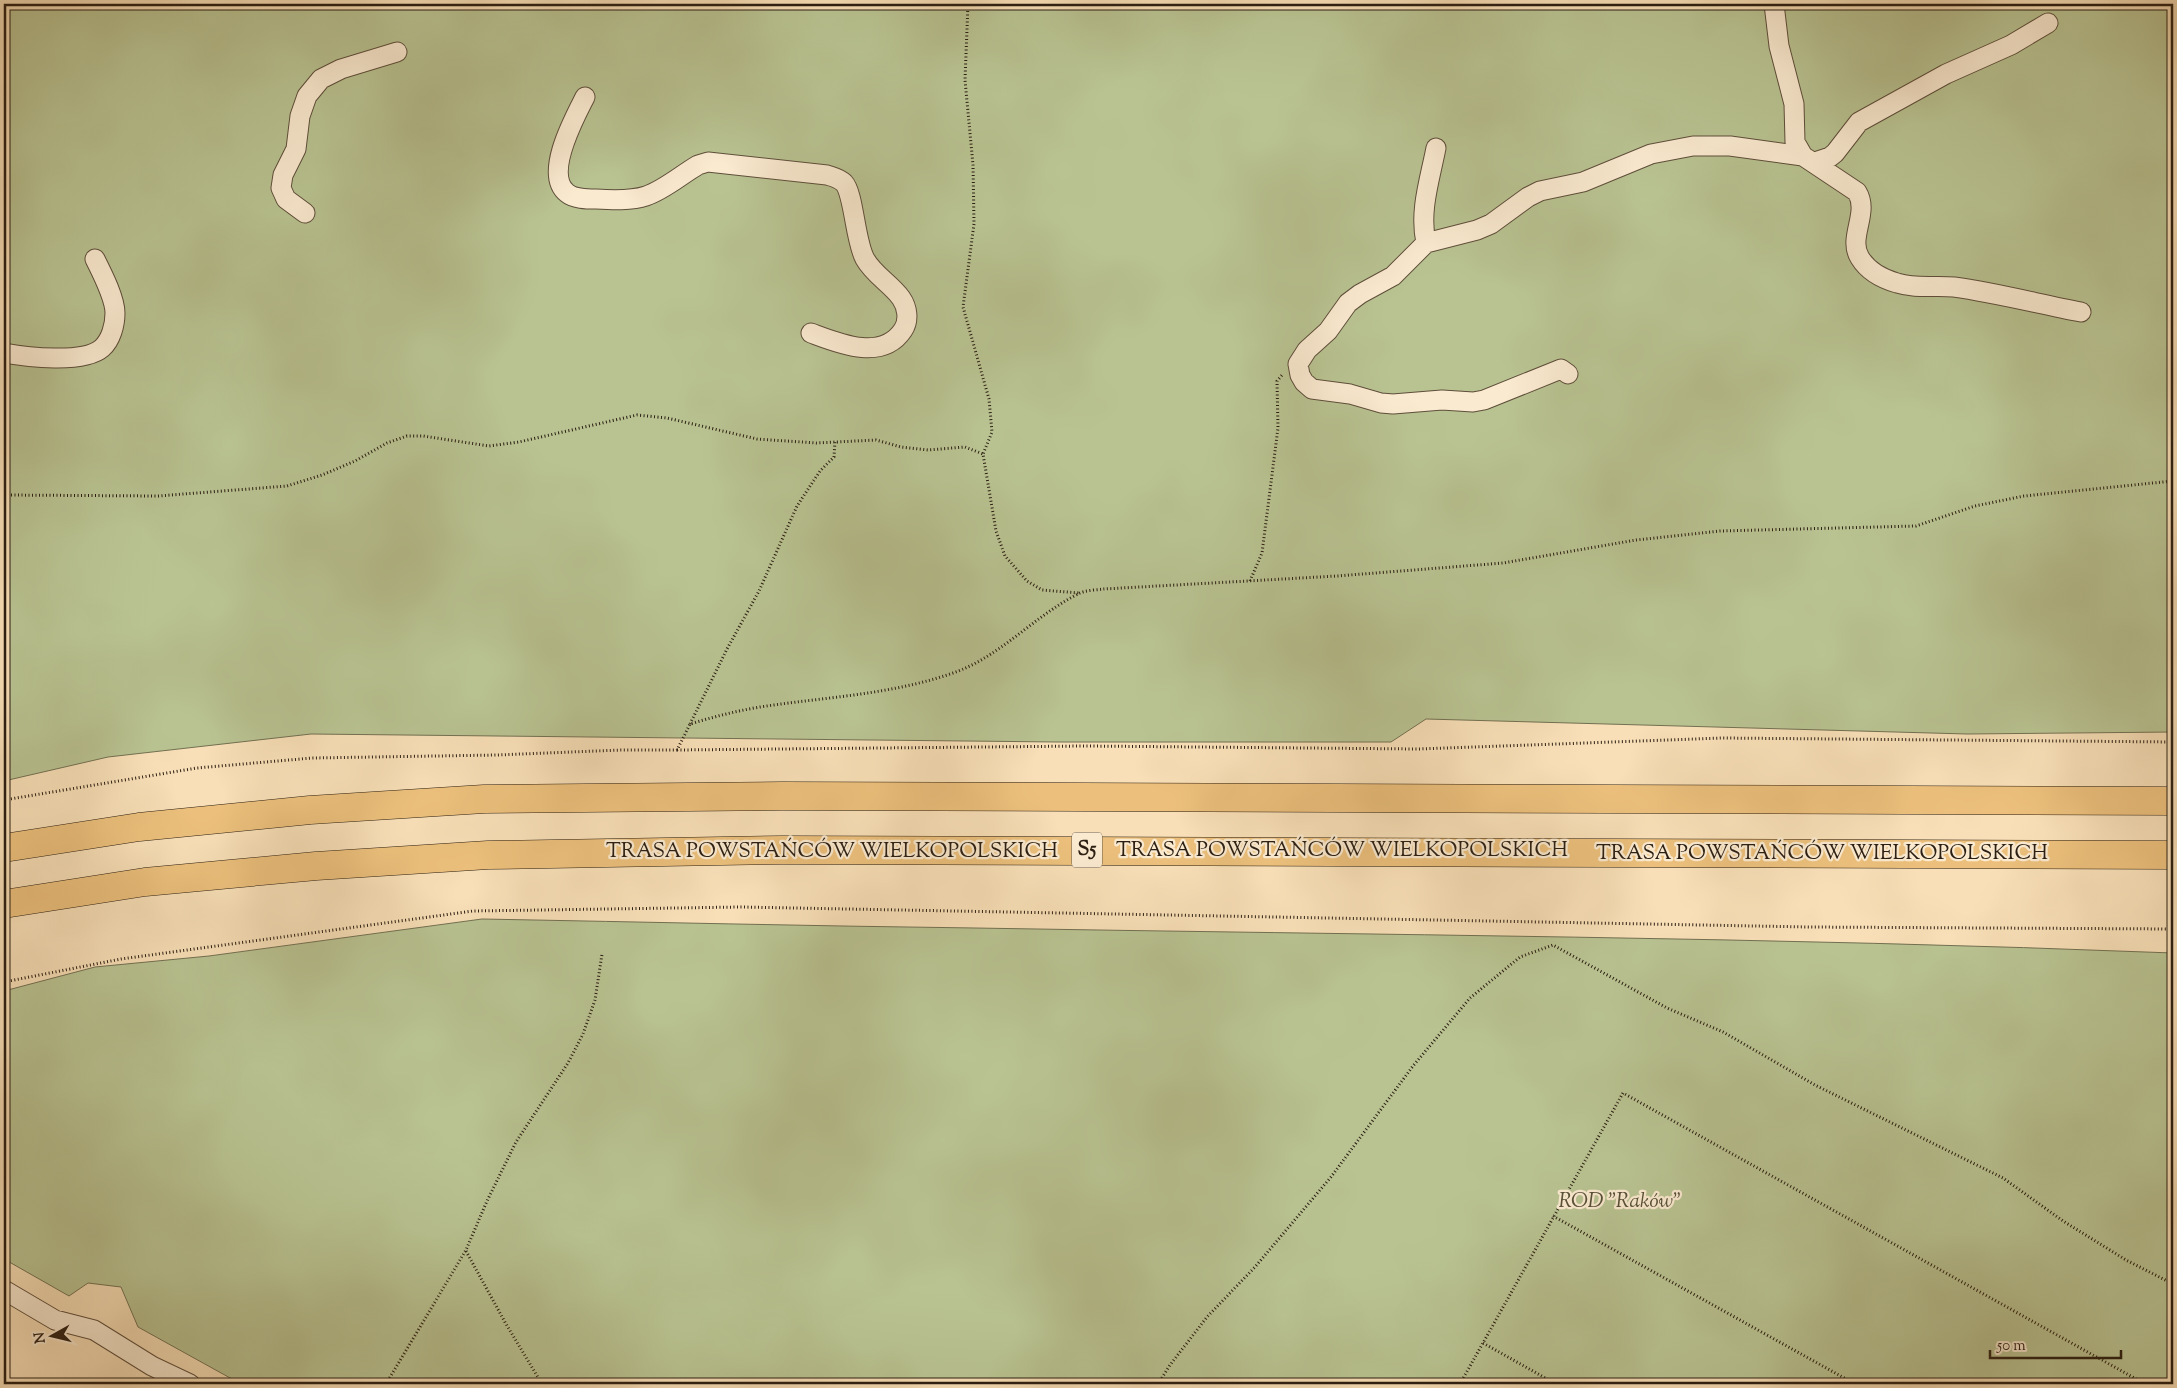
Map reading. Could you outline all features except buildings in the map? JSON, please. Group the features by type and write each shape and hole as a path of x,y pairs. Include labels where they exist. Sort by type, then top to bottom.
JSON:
{"highway":[{"path":"4,848 148,826 310,810 484,799 802,796 2173,801"},
{"name":"TRASA POWSTAŃCÓW WIELKOPOLSKICH","path":"4,904 145,882 316,866 498,855 822,850 2173,855"}],"street":[{"path":"1774,4 1779,46 1794,104 1796,142 1809,159 1857,192 1860,197 1862,209 1856,250 1864,263 1877,274 1908,285 1952,287 2081,312"},
{"path":"1568,374 1561,369 1496,396 1478,401 1442,400 1393,404 1312,388 1304,382 1298,370 1301,357 1328,332 1348,303 1360,294 1393,276 1426,242 1470,233 1484,227 1540,191 1582,182 1635,159 1668,149 1693,146 1730,146 1809,159 1830,158 1859,122 1946,74 2011,45 2048,23"},
{"path":"305,213 286,199 280,188 283,175 296,149 300,116 307,96 321,79 341,68 397,52"},
{"path":"585,97 565,138 559,168 562,187 565,192 572,196 606,199 646,196 698,165 708,162 827,175 837,177 844,183 864,257 871,267 897,292 904,302 907,318 902,332 875,347 866,348 836,343 812,333"},
{"path":"1426,242 1423,224 1424,210 1436,148"},
{"path":"4,353 43,358 66,358 84,355 101,349 111,336 115,312 108,288 96,259"},
{"path":"4,1290 55,1320 94,1330 152,1366 190,1384"}],"path":[{"path":"968,4 965,80 973,164 974,224 963,307 989,399 992,432 983,454 996,531 1010,562 1027,581 1042,590 1079,593 1104,589 1504,563 1636,540 1703,533 1916,526 1975,506 2024,496 2173,481"},
{"path":"1250,581 1257,569 1263,544 1278,428 1277,381 1285,372 1298,370"},
{"path":"4,495 158,496 287,486 322,475 355,461 386,443 408,436 423,436 489,446 519,442 637,415 666,418 757,439 816,443 876,440 900,447 928,450 965,447 983,454"},
{"path":"677,750 727,649 759,590 797,506 820,471 834,457 835,441"},
{"path":"690,724 760,707 840,698 909,686 955,673 988,655 1079,593"},
{"path":"4,800 197,768 312,758 497,755 620,750 1085,746 1418,749 1723,738 2173,742"},
{"path":"4,982 121,959 434,915 483,911 741,908 1808,927 2173,929"},
{"path":"1158,1384 1207,1316 1255,1267 1331,1177 1413,1066 1470,998 1520,956 1553,945 1667,1008 1723,1032 1815,1085 2003,1178 2063,1221 2126,1260 2173,1284"},
{"path":"386,1384 466,1250 486,1201 516,1142 568,1063 583,1034 595,1000 602,954"},
{"path":"1460,1384 1623,1093 2145,1384"},
{"path":"1553,1216 1855,1384"},
{"path":"466,1250 506,1324 542,1384"},
{"path":"1483,1343 1556,1384"}],"green space":[{"path":"4,4 2173,4 2173,732 1967,734 1426,719 1391,742 1057,742 311,734 108,757 4,781"},
{"name":"ROD \"Raków\"","path":"482,919 1874,943 2173,953 2173,1384 241,1384 138,1327 121,1287 88,1283 69,1296 4,1259 4,991 95,967 209,956"}]}
